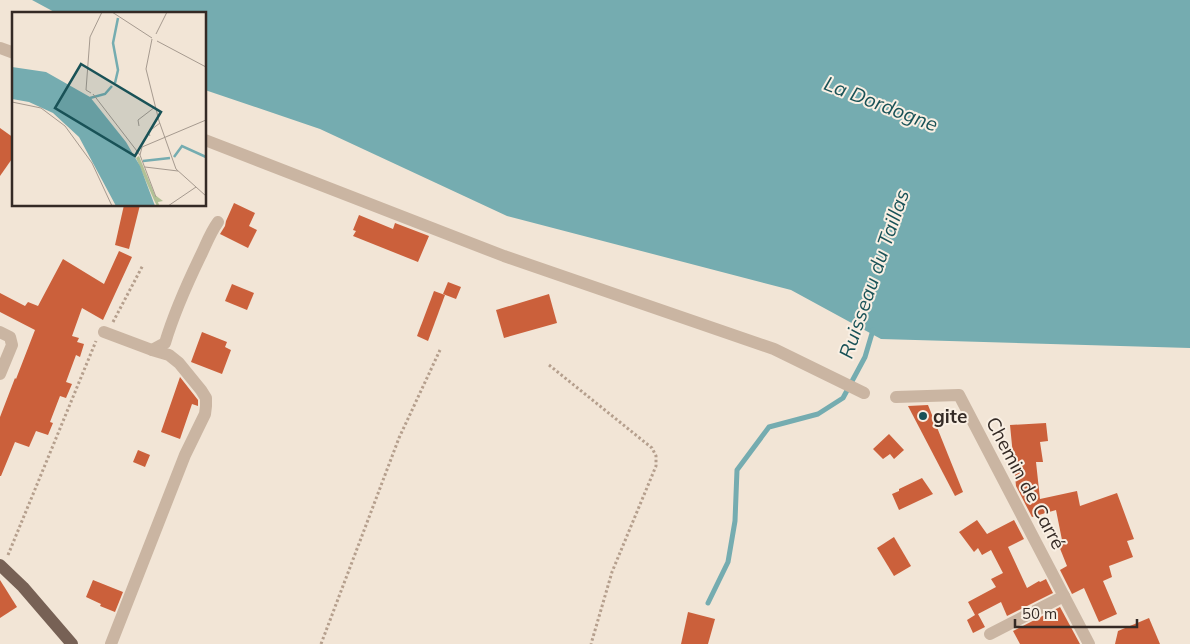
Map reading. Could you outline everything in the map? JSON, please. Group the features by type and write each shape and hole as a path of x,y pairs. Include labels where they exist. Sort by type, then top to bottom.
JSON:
{"main road":[{"path":"2,566 23,587 72,644"}],"street":[{"path":"0,48 12,52"},
{"path":"206,140 504,256 774,349 864,393"},
{"path":"152,350 165,343 193,272 212,230 218,222"},
{"path":"0,332 10,337 12,345 0,374"},
{"path":"104,332 169,356 179,363 206,398 205,414 185,455 111,644"},
{"name":"Chemin de Carré","path":"896,397 959,395 1089,644"},
{"path":"990,634 1064,596"}],"path":[{"path":"2,566 97,339 113,322 143,265"},
{"path":"321,644 399,438 440,350"},
{"path":"549,365 652,448 656,456 656,466 612,572 591,644"}],"water":[{"name":"La Dordogne","path":"32,0 1190,0 1190,348 881,339 791,290 507,216 320,129 206,90 206,12 54,12"}],"building":[{"path":"0,128 12,137 12,159 0,176"},
{"path":"234,203 255,213 249,226 257,230 248,248 220,234"},
{"path":"124,206 140,206 129,249 115,245"},
{"path":"359,215 393,229 395,223 429,236 418,262 353,236 356,231 353,230"},
{"path":"119,251 132,257 103,320 82,308 72,336 79,338 77,342 84,344 80,357 76,355 66,382 72,384 66,398 60,396 50,422 53,423 48,435 36,431 29,447 15,442 0,476 0,417 35,330 0,312 0,293 25,306 28,302 38,306 63,259 104,284"},
{"path":"448,282 461,287 456,299 443,294"},
{"path":"232,284 254,293 247,310 225,301"},
{"path":"434,291 445,295 428,341 417,336"},
{"path":"549,294 557,323 504,338 496,310"},
{"path":"202,332 227,342 225,347 231,350 222,374 191,362"},
{"path":"180,377 198,400 198,406 192,404 180,439 161,432"},
{"path":"928,405 963,492 955,496 908,406"},
{"path":"1046,423 1048,441 1040,442 1043,462 1036,462 1040,499 1077,491 1080,506 1117,493 1134,539 1127,541 1133,557 1109,566 1112,577 1103,581 1117,614 1099,622 1084,588 1072,594 1060,570 1067,566 1059,546 1063,545 1056,510 1032,517 1016,486 1010,425"},
{"path":"889,434 904,450 894,459 890,454 883,459 873,449"},
{"path":"138,450 150,455 145,467 133,462"},
{"path":"922,478 933,494 899,510 892,494"},
{"path":"977,520 987,534 1014,520 1024,539 1008,547 1027,588 1046,579 1053,593 1007,616 1001,602 978,614 985,627 973,633 967,620 975,615 968,602 996,587 991,579 1003,573 991,550 982,555 978,548 974,552 959,532"},
{"path":"894,537 911,566 894,576 877,548"},
{"path":"0,580 17,607 0,618"},
{"path":"93,580 123,592 115,612 100,606 101,604 86,597"},
{"path":"1060,607 1080,644 1020,644 1013,631"},
{"path":"688,612 715,619 708,644 681,644"},
{"path":"1149,618 1160,644 1115,644 1118,631"}],"waterway":[{"name":"Ruisseau du Taillas","path":"708,603 728,562 735,521 737,470 769,427 818,414 843,398 865,357 873,330"}],"place":[{"name":"gite","path":"923,416"}]}
